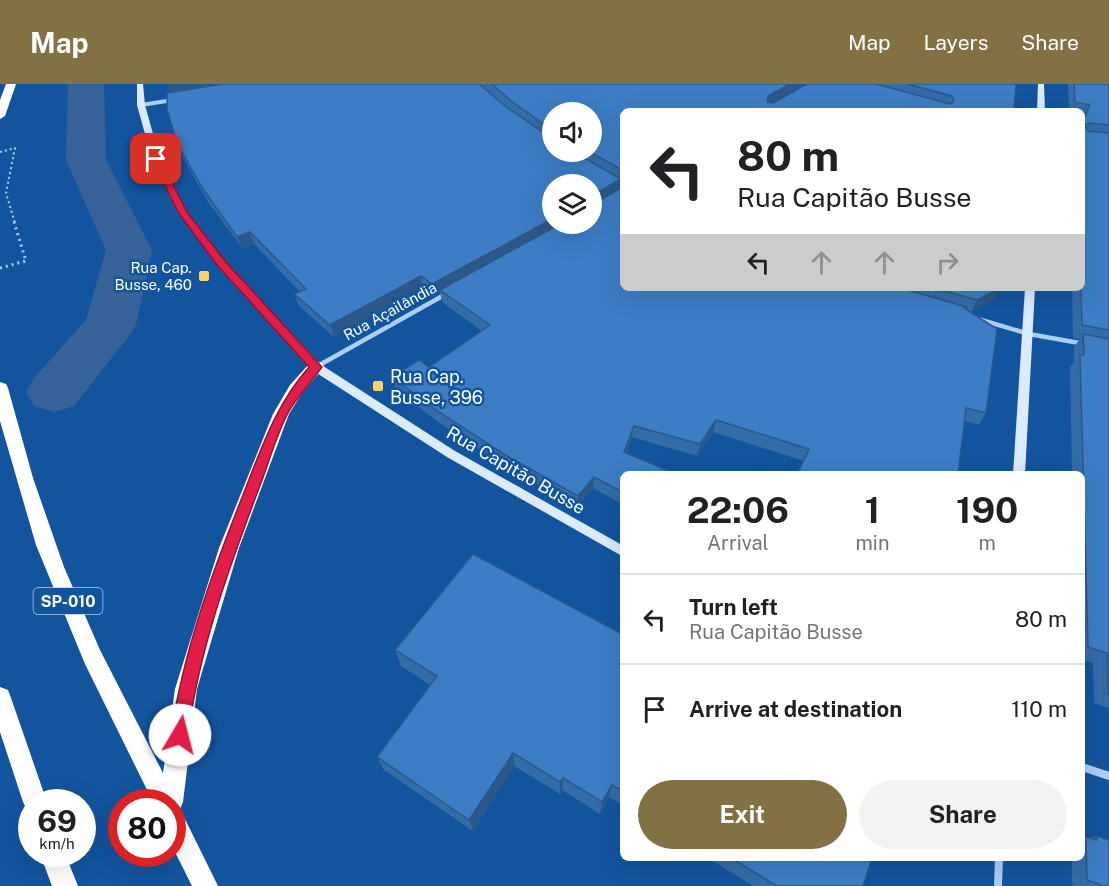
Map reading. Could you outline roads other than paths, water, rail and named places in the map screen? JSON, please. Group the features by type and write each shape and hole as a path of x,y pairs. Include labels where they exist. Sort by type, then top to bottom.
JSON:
{"highway":[{"path":"0,116 11,84"},
{"path":"173,789 186,689 229,548 281,414 296,389 316,367"},
{"name":"SP-010","path":"0,388 22,478 54,568 93,657 159,789"},
{"path":"0,698 31,789"},
{"path":"186,847 205,886"},
{"path":"58,867 65,886"}],"street":[{"name":"Rua Capitão Busse","path":"140,84 141,105 156,159 182,212 221,263 316,367 451,454 620,550"},
{"path":"1041,84 1041,108"},
{"path":"141,105 176,100"},
{"path":"1019,471 1030,291"},
{"name":"Rua Açailândia","path":"316,367 448,292"},
{"path":"968,316 1029,334 1090,345"},
{"path":"1085,768 1109,776"},
{"path":"998,886 999,861"}],"waterway":[{"path":"54,392 110,325 129,250 86,160 86,84"}],"place":[{"name":"Rua Cap. Busse, 460","path":"204,276"},
{"name":"Rua Cap. Busse, 396","path":"378,386"}]}
